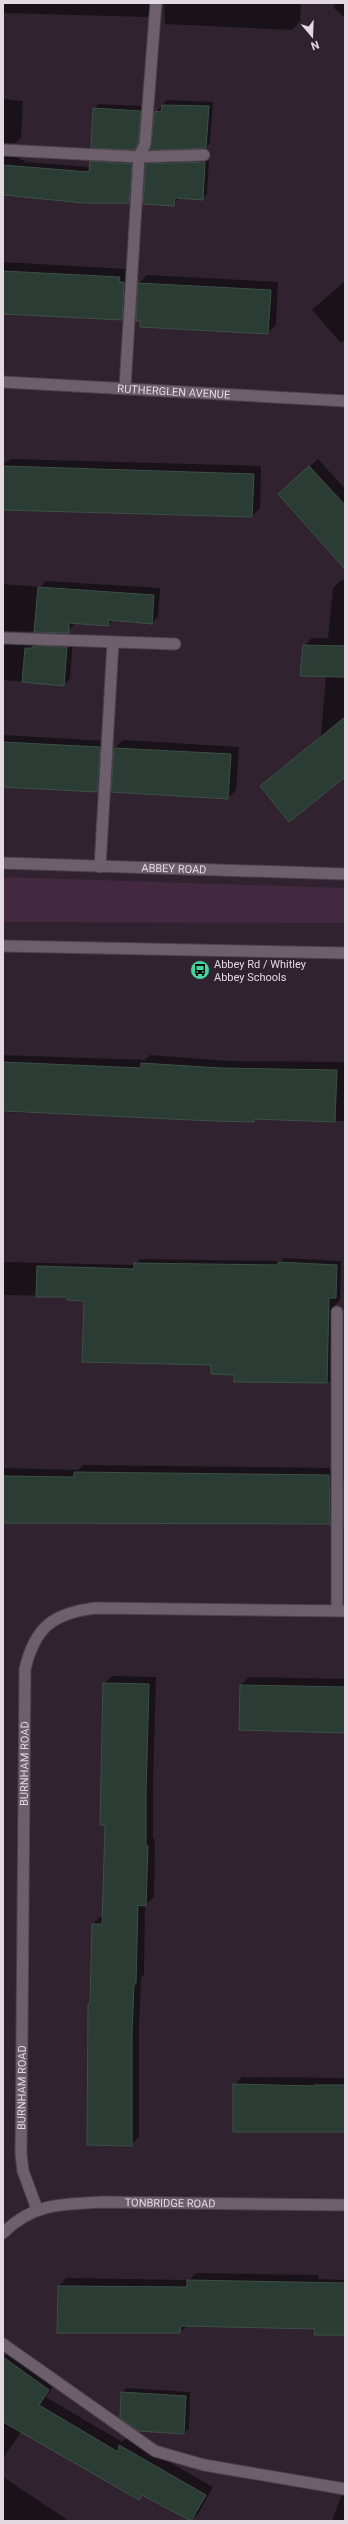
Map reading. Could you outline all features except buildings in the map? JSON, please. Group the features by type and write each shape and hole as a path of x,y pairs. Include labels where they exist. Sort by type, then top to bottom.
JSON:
{"street":[{"path":"125,387 138,157 145,144 156,3"},
{"path":"3,150 138,157 204,155"},
{"name":"RUTHERGLEN AVENUE","path":"3,382 125,387 345,401"},
{"path":"3,638 175,644"},
{"path":"100,867 113,642"},
{"name":"ABBEY ROAD","path":"3,864 345,874"},
{"path":"3,946 345,953"},
{"path":"337,1312 341,1611"},
{"name":"BURNHAM ROAD","path":"37,2209 23,2171 21,2154 25,1669 30,1647 42,1630 55,1619 76,1610 96,1608 341,1611"},
{"name":"TONBRIDGE ROAD","path":"3,2233 13,2223 37,2209 102,2202 345,2205"},
{"path":"3,2344 155,2451 204,2465 345,2489"}],"shaded area":[{"path":"3,877 345,888 345,923 3,922"}],"place":[{"name":"Abbey Rd / Whitley Abbey Schools","path":"200,970"}]}
